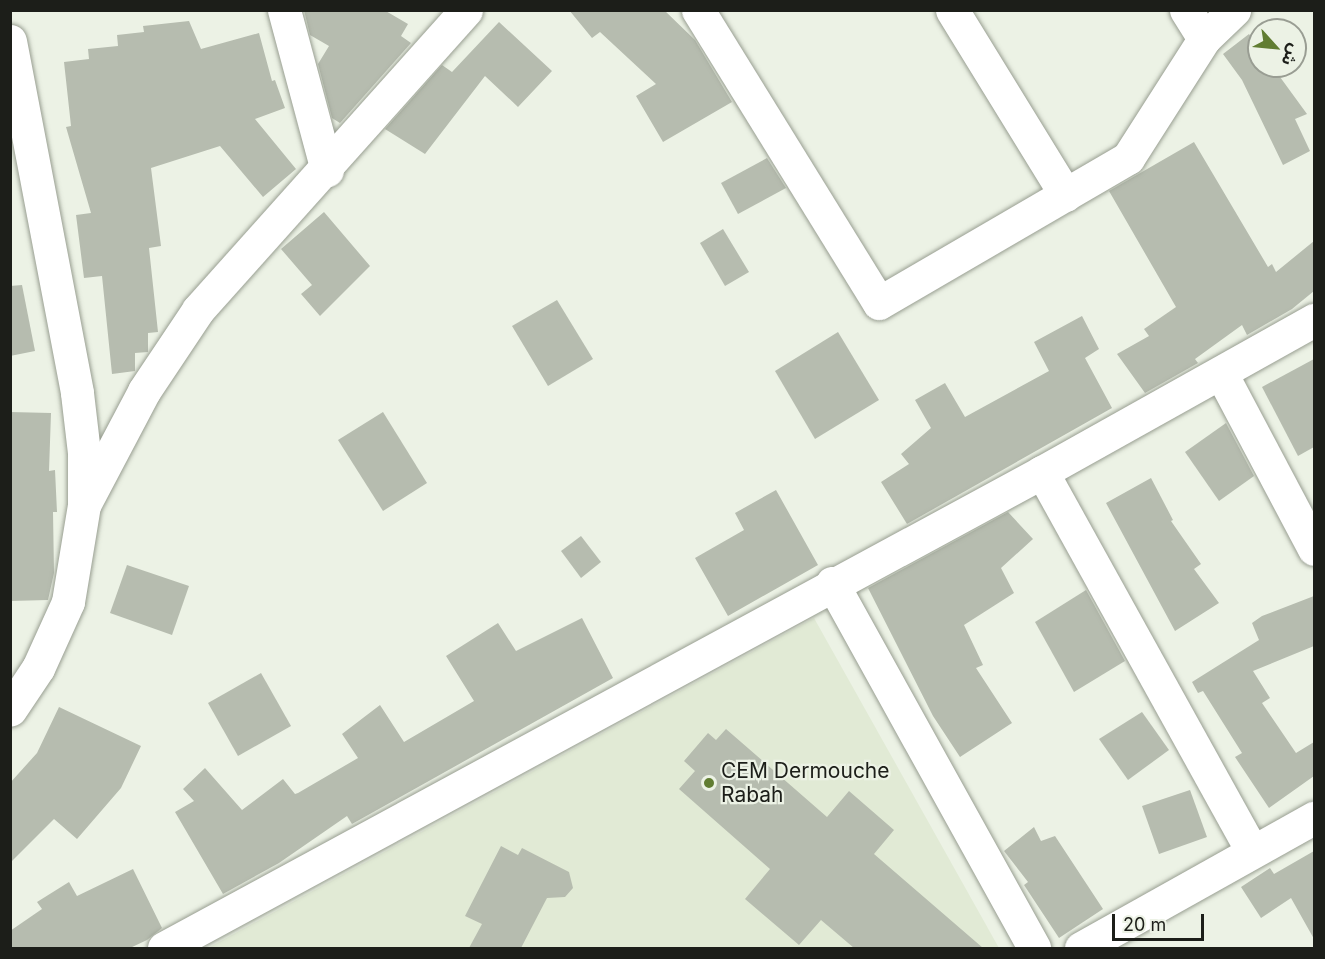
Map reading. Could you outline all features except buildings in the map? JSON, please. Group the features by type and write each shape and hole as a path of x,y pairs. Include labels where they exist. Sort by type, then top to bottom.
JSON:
{"street":[{"path":"284,10 327,170"},
{"path":"84,505 144,391 198,310 327,170 466,10"},
{"path":"698,10 879,303 1128,158 1203,39 1234,10"},
{"path":"952,10 1066,195"},
{"path":"1186,10 1203,39"},
{"path":"10,42 77,393 84,453 84,505 68,602 38,668 10,710"},
{"path":"164,948 832,583 1042,472 1314,320"},
{"path":"1221,373 1314,549"},
{"path":"1042,472 1252,852"},
{"path":"832,583 1034,948"},
{"path":"1081,948 1314,818"}],"shaded area":[{"name":"CEM Dermouche Rabah","path":"814,618 999,948 208,948"}],"place":[{"name":"CEM Dermouche Rabah","path":"709,783"}]}
